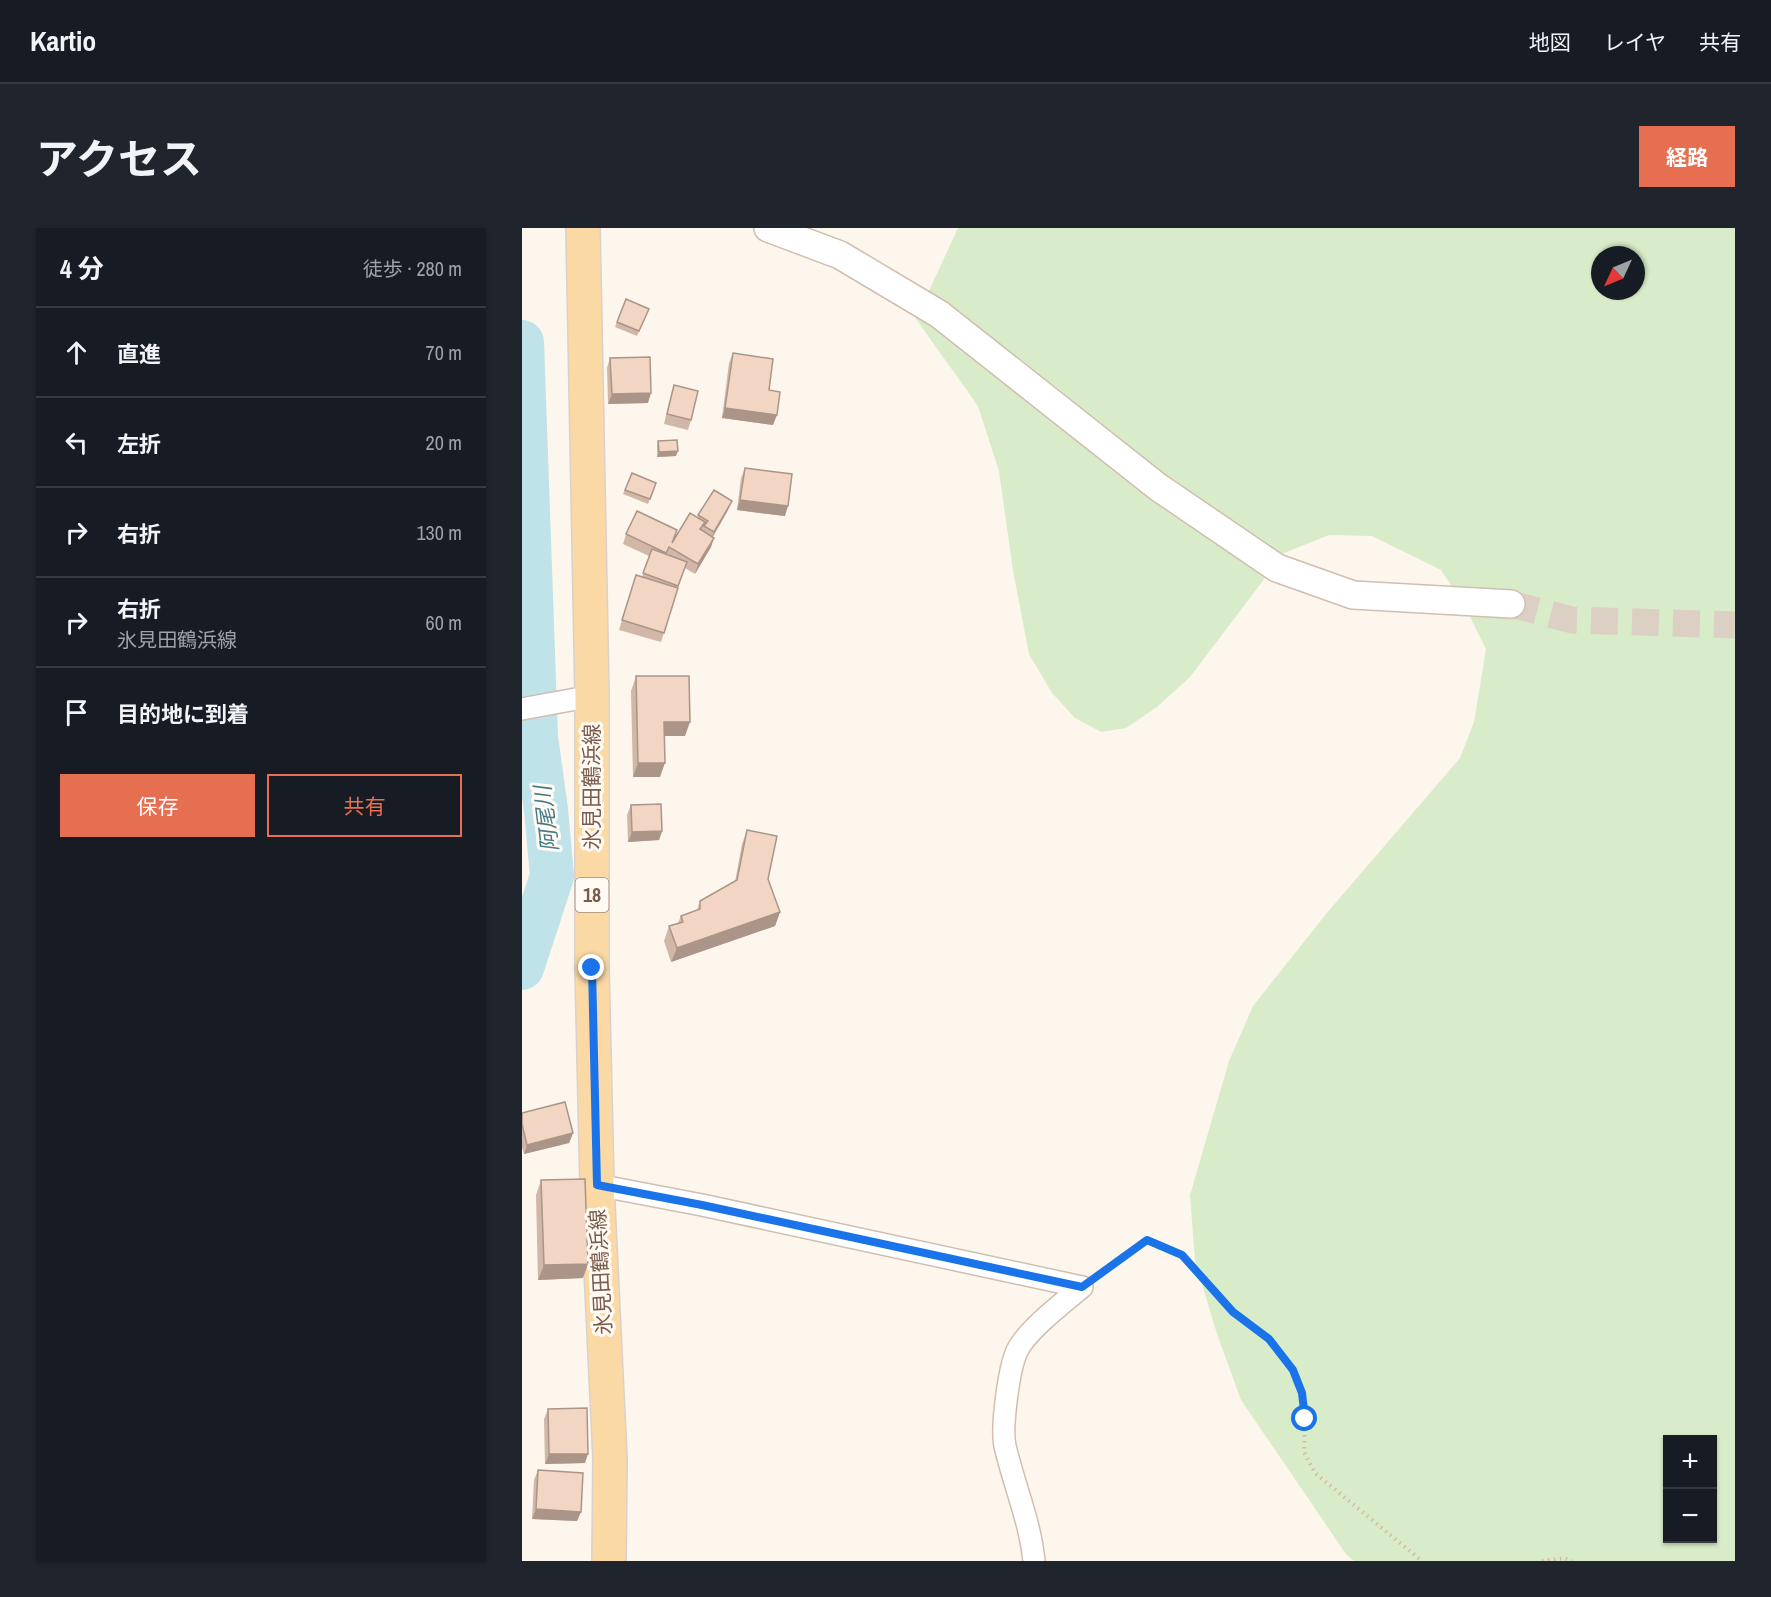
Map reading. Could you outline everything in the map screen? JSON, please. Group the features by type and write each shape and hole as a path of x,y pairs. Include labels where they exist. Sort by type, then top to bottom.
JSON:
{"main road":[{"name":"氷見田鶴浜線","path":"583,228 578,699 592,968 597,1185 610,1459 609,1561"}],"street":[{"path":"768,228 840,255 939,314 1158,487 1277,568 1353,595 1511,604"},
{"path":"522,709 578,699"},
{"path":"597,1185 702,1205 1082,1287"},
{"path":"1034,1561 1032,1541 1023,1505 1004,1443 1007,1387 1017,1350 1042,1320 1082,1287"}],"path":[{"path":"1082,1287 1147,1240 1182,1255 1233,1312 1269,1339 1293,1370 1302,1393 1305,1419 1304,1452 1315,1473 1422,1561"},
{"path":"1542,1561 1564,1558 1572,1561"}],"green space":[{"path":"958,228 1735,228 1735,1561 1354,1561 1346,1554 1241,1400 1217,1334 1195,1261 1190,1195 1229,1061 1253,1006 1326,914 1460,758 1474,722 1486,649 1464,605 1441,570 1372,536 1329,535 1284,553 1190,677 1157,707 1126,728 1101,732 1075,718 1052,693 1029,654 1013,571 999,471 978,406 916,319"}],"building":[{"path":"626,299 649,309 639,331 617,322"},
{"path":"733,353 773,359 769,390 780,392 777,415 725,408"},
{"path":"650,357 651,393 612,394 610,358"},
{"path":"674,385 698,391 691,420 667,414"},
{"path":"677,440 678,451 659,452 658,441"},
{"path":"745,468 792,474 788,506 740,500"},
{"path":"632,473 656,483 650,499 625,490"},
{"path":"714,490 732,501 714,532 704,526 708,521 698,515"},
{"path":"637,511 677,530 672,543 690,513 705,522 700,529 714,538 698,564 669,547 666,553 626,534"},
{"path":"652,549 687,562 678,586 643,573"},
{"path":"636,575 678,588 664,633 622,620"},
{"path":"636,676 689,676 690,722 664,722 665,763 638,763"},
{"path":"661,804 662,831 632,832 631,805"},
{"path":"747,830 777,836 768,879 780,912 677,948 669,926 683,922 681,916 700,909 700,901 737,880"},
{"path":"565,1102 573,1133 527,1145 522,1113"},
{"path":"585,1179 588,1264 544,1265 541,1180"},
{"path":"587,1408 588,1454 549,1454 548,1409"},
{"path":"538,1470 583,1473 581,1512 536,1509"}],"waterway":[{"name":"阿尾川","path":"522,342 536,737 552,876 522,968"}],"tunnel":[{"path":"1511,604 1572,620 1735,625"}],"route":[{"path":"592,968 597,1185 702,1205 1082,1287 1147,1240 1182,1255 1233,1312 1269,1339 1293,1370 1302,1393 1305,1419"}]}
